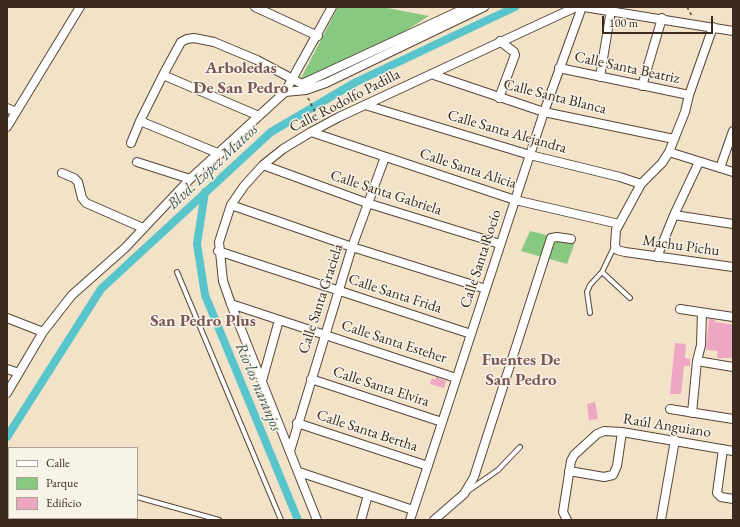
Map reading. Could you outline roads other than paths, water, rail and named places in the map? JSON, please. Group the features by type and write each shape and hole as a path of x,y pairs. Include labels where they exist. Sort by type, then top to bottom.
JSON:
{"street":[{"path":"7,127 80,7"},
{"path":"255,7 318,36"},
{"path":"7,393 43,332 72,295 125,248 190,180 220,154 284,92 318,36 332,7"},
{"path":"131,143 162,75 181,42 194,38 214,42 257,60 299,84 306,83 468,7"},
{"path":"284,92 306,90 326,83 484,7"},
{"name":"Calle Rodolfo Padilla","path":"317,520 299,472 230,304 223,281 218,251 221,233 231,205 244,186 263,165 283,149 311,132 500,41 576,7"},
{"path":"583,7 662,18 733,31"},
{"name":"Calle Santa Rocío","path":"410,520 544,112 559,68 583,7"},
{"path":"630,7 636,14"},
{"path":"600,77 611,10"},
{"path":"642,86 662,18"},
{"path":"615,245 616,230 642,184 662,163 669,152 685,112 689,95 714,27"},
{"path":"499,98 515,55 514,52 500,41"},
{"name":"Calle Santa Beatriz","path":"559,68 689,95"},
{"name":"Calle Santa Blanca","path":"431,74 544,112 674,139"},
{"path":"162,75 259,116"},
{"name":"Calle Santa Alejandra","path":"365,105 530,155 620,176 642,184"},
{"path":"7,108 16,112"},
{"path":"140,121 220,154"},
{"path":"720,168 733,131"},
{"name":"Calle Santa Alicia","path":"311,132 515,200 619,224"},
{"path":"669,152 733,172"},
{"name":"Calle Santa Graciela","path":"290,451 324,334 367,203 385,157"},
{"path":"137,162 190,180"},
{"path":"657,257 674,215 699,162"},
{"name":"Calle Santa Gabriela","path":"263,165 367,203 500,244"},
{"path":"62,172 74,178 78,182 82,198 86,203 143,228"},
{"path":"231,205 352,248 486,289"},
{"path":"674,215 733,224"},
{"path":"434,520 464,494 474,477 550,243 554,237 571,240"},
{"name":"Machu Pichu","path":"615,245 617,250 625,252 733,267"},
{"name":"Calle Santa Frida","path":"218,251 471,334"},
{"name":"Calle Santa Esteher","path":"230,304 456,378"},
{"path":"680,309 733,318"},
{"path":"692,413 697,361 701,345 702,313"},
{"path":"7,318 43,332"},
{"path":"262,381 279,320"},
{"path":"697,361 733,367"},
{"path":"7,369 19,373"},
{"name":"Calle Santa Elvira","path":"311,379 442,422"},
{"path":"670,409 733,419"},
{"name":"Calle Santa Bertha","path":"297,423 428,466"},
{"name":"Raúl Anguiano","path":"569,471 574,455 597,434 604,431 622,432 675,440 733,451"},
{"path":"567,520 563,512 569,471 604,477 613,475 617,466 622,432"},
{"path":"661,520 675,440"},
{"path":"723,449 717,493 721,497 733,499"},
{"path":"299,472 413,510"},
{"path":"361,520 368,495"}],"lane":[{"path":"590,313 587,292 590,285 602,272 615,245"},
{"path":"177,272 281,520"},
{"path":"602,272 630,298"},
{"path":"464,494 498,470 520,447"},
{"path":"138,497 219,520"}],"waterway":[{"name":"Blvd. López Mateos","path":"7,437 101,289 271,132 356,82 515,7"},
{"name":"Rio los naranjos","path":"205,192 197,244 205,295 298,520"}],"district":[{"name":"Arboledas De San Pedro","path":"241,78"},
{"name":"San Pedro Plus","path":"203,321"},
{"name":"Fuentes De San Pedro","path":"521,370"}]}
